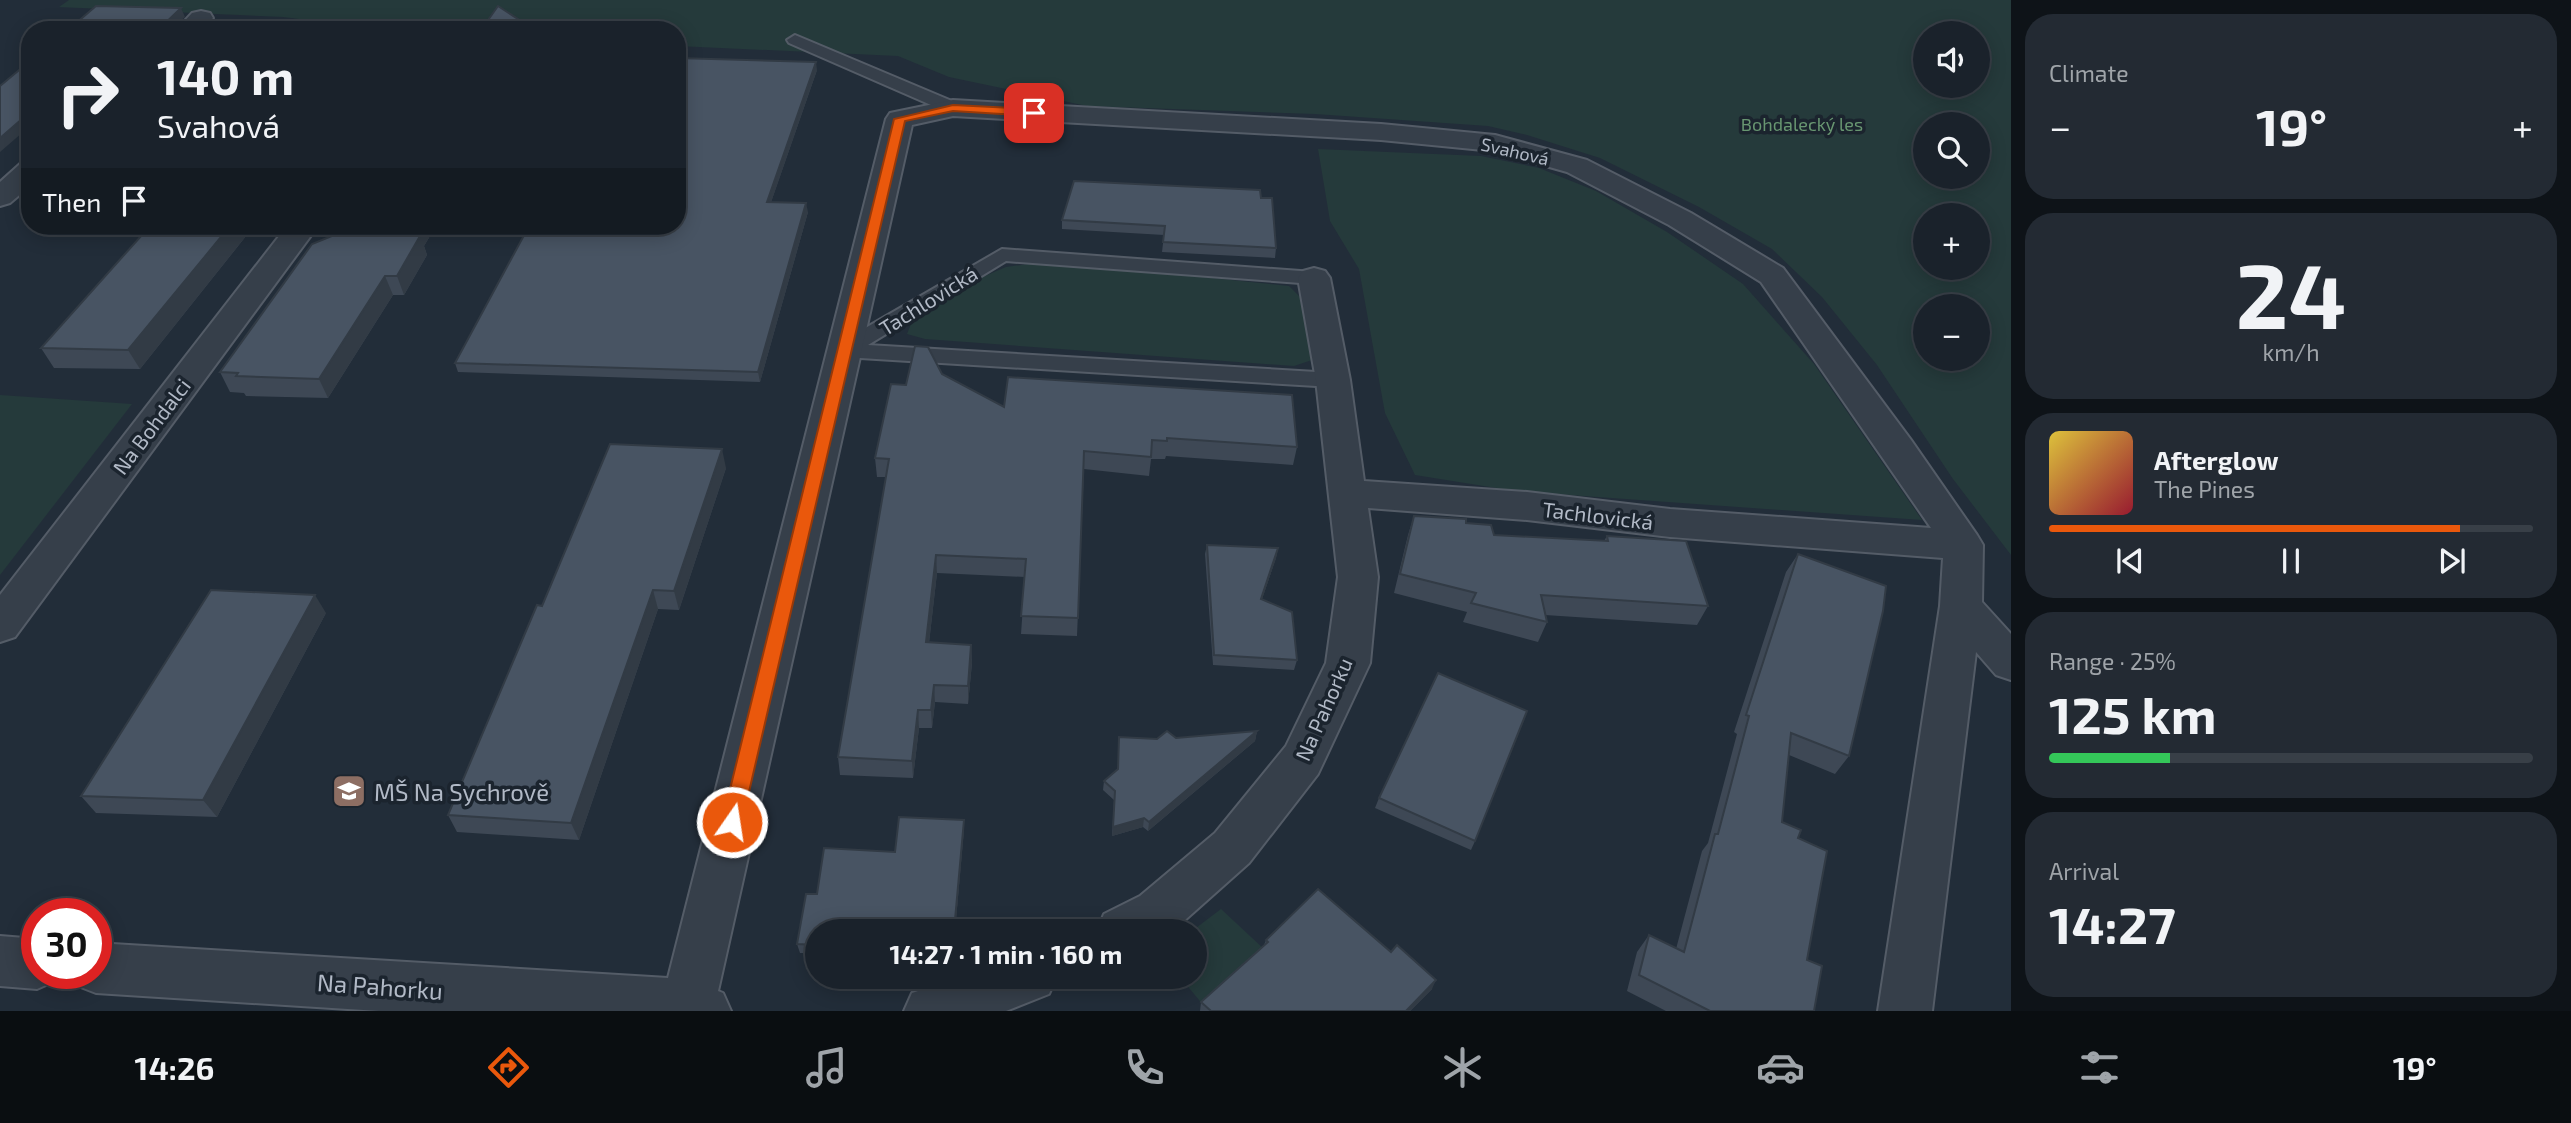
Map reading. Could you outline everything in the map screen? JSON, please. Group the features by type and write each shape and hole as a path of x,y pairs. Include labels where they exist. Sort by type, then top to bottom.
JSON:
{"street":[{"name":"Svahová","path":"844,350 900,119 953,108 1381,132 1495,143 1577,166 1680,219 1772,275 1898,449 1963,545"},
{"path":"0,197 21,178"},
{"name":"Na Bohdalci","path":"0,626 296,235"},
{"name":"Tachlovická","path":"1314,278 1333,380 1347,493 1527,506 1670,523 1963,545"},
{"path":"695,1009 844,350"},
{"name":"Na Pahorku","path":"1145,919 1158,912 1232,848 1302,760 1348,663 1358,577 1347,493"},
{"path":"1905,1011 1961,606 1963,545"},
{"path":"1961,606 2011,663"},
{"path":"0,961 21,963"},
{"name":"Na Pahorku","path":"112,969 695,1009"},
{"path":"931,1011 948,1008 997,989"}],"lane":[{"path":"795,40 953,108"},
{"name":"Tachlovická","path":"844,350 1002,255 1314,278"},
{"name":"Tachlovická","path":"844,350 1333,380"}],"green space":[{"name":"Bohdalecký les","path":"69,0 2011,0 2011,555 1953,479 1877,365 1822,297 1772,249 1699,207 1600,158 1527,135 1488,126 1315,114 1087,106 949,77 898,56 686,46 686,21 314,21 283,17 59,7"},
{"path":"1318,149 1481,156 1539,168 1596,191 1667,232 1743,284 1814,364 1922,520 1515,491 1415,475 1385,413 1359,269 1330,221"},
{"path":"1050,261 1289,286 1303,300 1313,345 1312,360 1294,366 925,339 907,334 911,324 971,282 1006,267"},
{"path":"0,395 132,404 0,575"},
{"path":"1221,909 1265,950 1204,1006 1190,989 1207,989 1207,920"}],"building":[{"path":"96,6 181,8 167,21 78,21"},
{"path":"498,6 521,21 487,21"},
{"path":"686,58 816,62 767,202 806,203 758,372 455,363 524,235 686,235"},
{"path":"21,68 21,120 0,138 0,86"},
{"path":"1074,181 1260,190 1261,198 1272,198 1276,248 1163,242 1165,226 1062,220"},
{"path":"142,235 223,235 128,350 41,348"},
{"path":"334,235 420,236 397,276 385,276 319,379 236,376 238,373 220,372 312,244"},
{"path":"915,346 928,347 942,374 1004,407 1008,377 1292,395 1297,447 1167,438 1167,441 1152,440 1151,457 1084,451 1078,618 1021,616 1026,559 936,555 926,642 971,645 968,686 934,685 931,710 918,710 912,761 838,757 889,459 875,458 891,384 906,385"},
{"path":"610,444 722,449 674,591 653,590 571,823 448,815 537,605 542,606"},
{"path":"1414,516 1466,519 1466,523 1491,525 1494,535 1608,541 1607,536 1686,541 1708,606 1541,595 1547,622 1471,603 1476,593 1400,574"},
{"path":"1207,545 1278,548 1261,599 1292,612 1297,660 1214,655"},
{"path":"1798,554 1886,586 1883,611 1849,756 1791,733 1782,822 1801,830 1798,838 1827,851 1807,960 1822,966 1814,1011 1710,1011 1639,975 1649,935 1684,952 1749,716 1746,715"},
{"path":"211,590 315,595 203,800 81,796"},
{"path":"1438,673 1527,711 1475,841 1379,798"},
{"path":"1167,731 1176,738 1257,731 1149,822 1144,818 1113,827 1115,791 1104,781 1118,769 1119,737 1157,739"},
{"path":"899,817 964,820 955,919 805,919 805,944 797,944 806,894 817,894 824,848 895,852"},
{"path":"1318,889 1391,952 1397,945 1436,980 1406,1011 1211,1011 1201,1002 1268,942 1266,940"}],"place":[{"name":"MŠ Na Sychrově","path":"349,791"}],"route":[{"path":"732,822 900,119 953,108 1034,113"}]}
